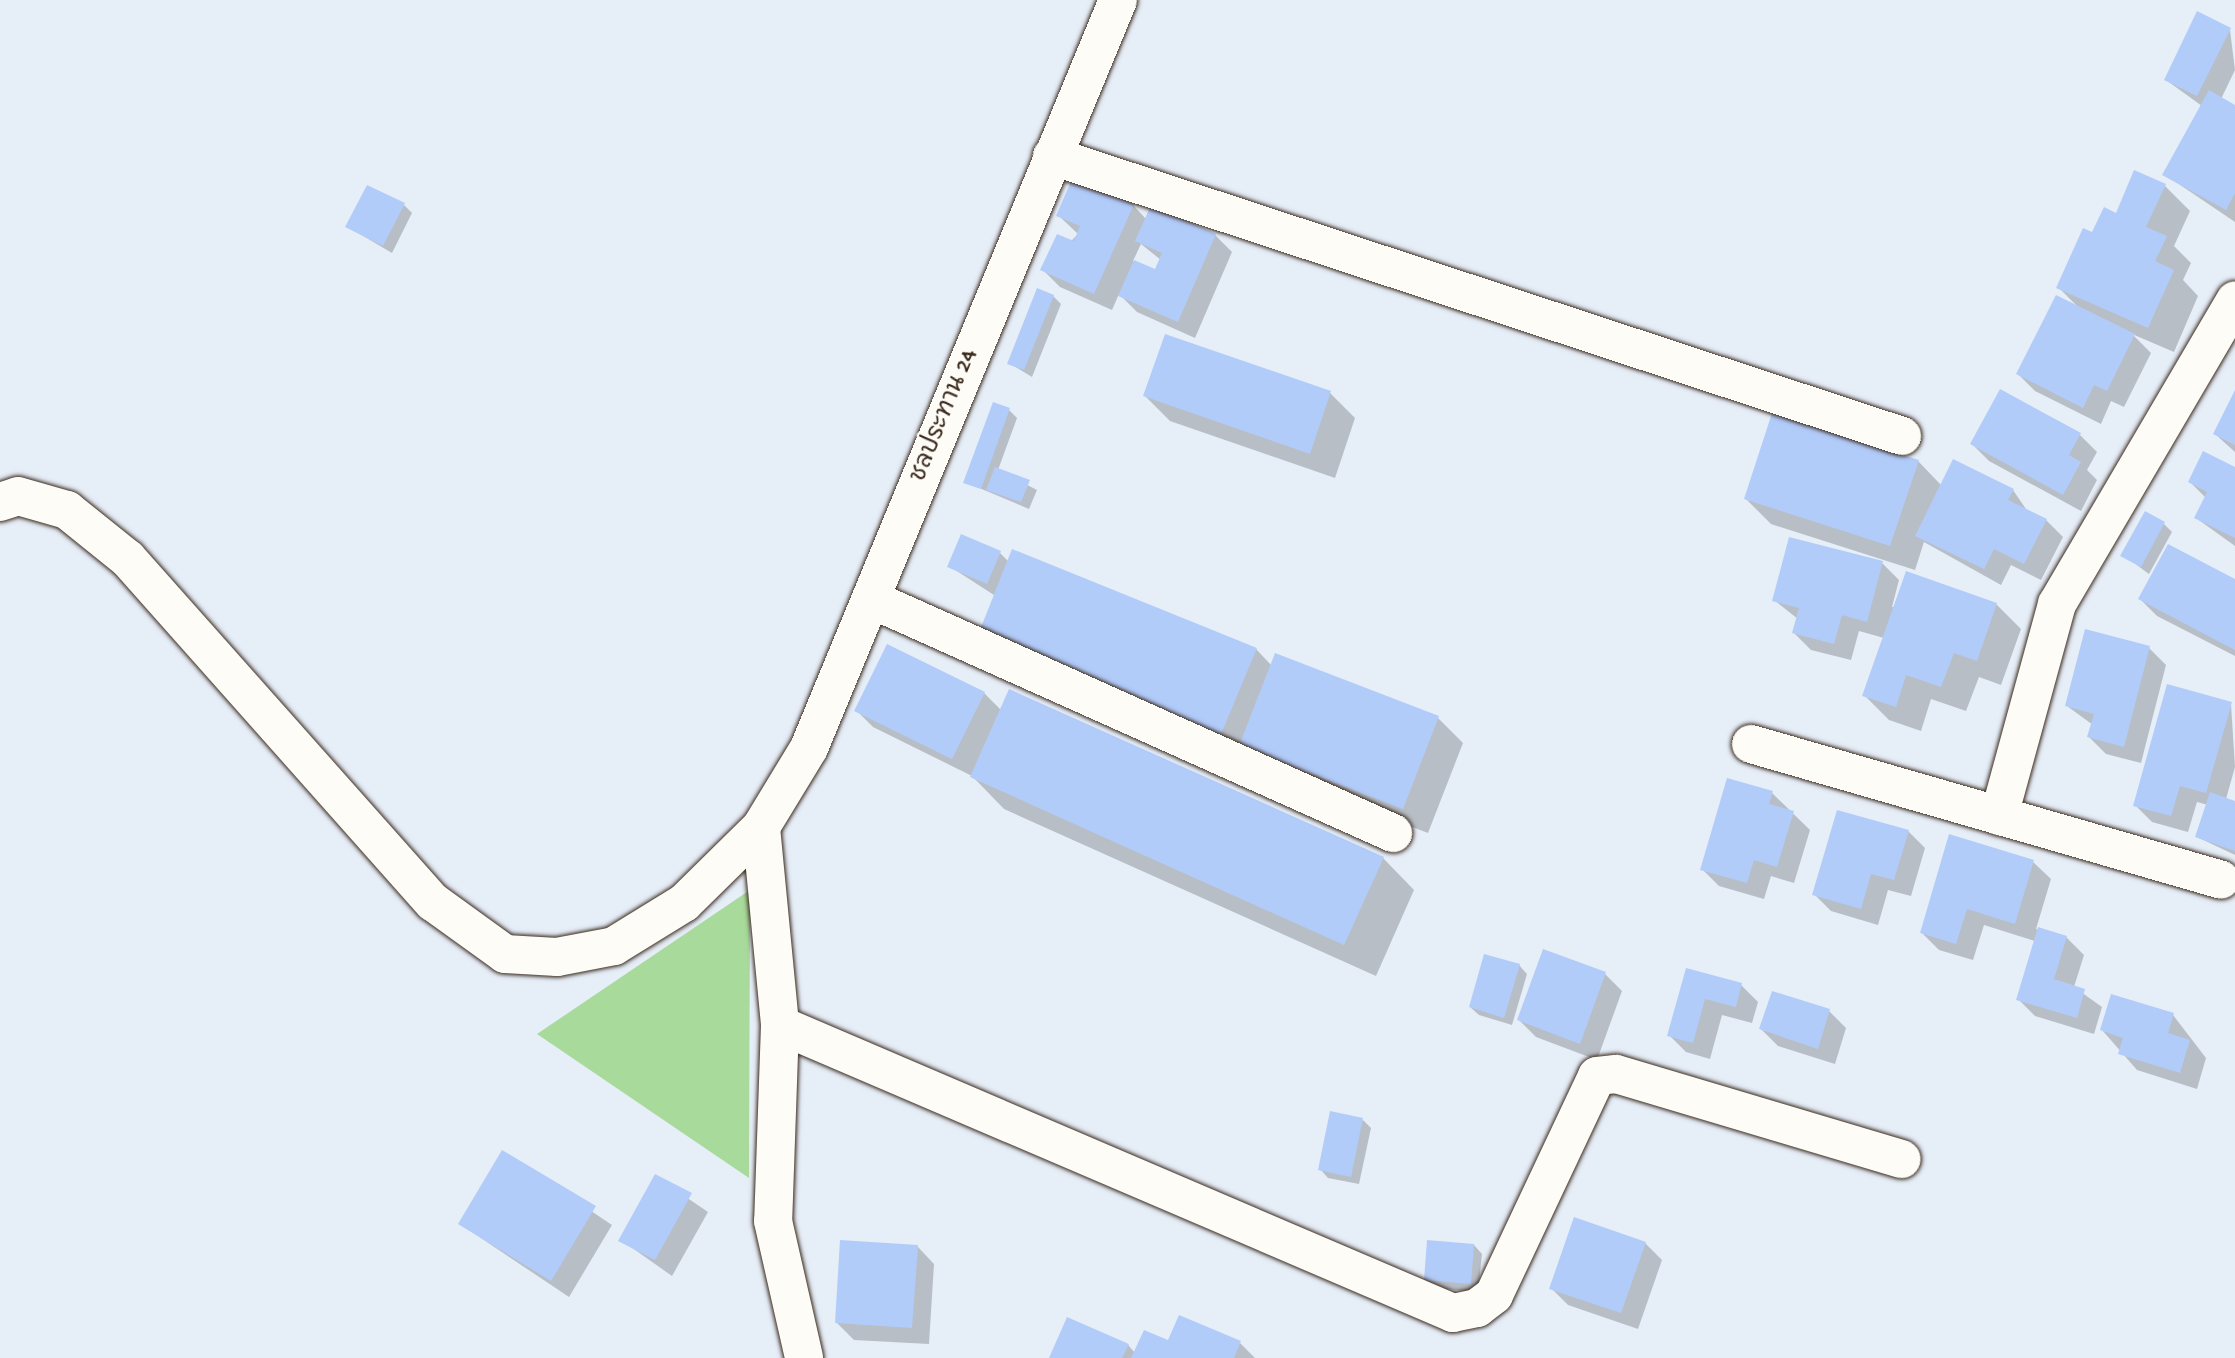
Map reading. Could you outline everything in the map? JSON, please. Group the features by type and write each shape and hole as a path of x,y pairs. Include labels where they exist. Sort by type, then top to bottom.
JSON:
{"street":[{"name":"ชลประทาน 24","path":"0,502 18,496 67,510 128,559 433,902 505,954 557,957 614,946 684,903 761,827 809,748 873,600 1052,156 1118,0"},
{"path":"1052,156 1902,436"},
{"path":"1999,816 2057,604 2232,312"},
{"path":"873,600 1393,833"},
{"path":"1751,744 2221,880"},
{"path":"761,827 780,1025 773,1221 804,1358"},
{"path":"780,1025 1453,1313 1477,1308 1493,1295 1597,1076 1616,1074 1902,1158"}],"green space":[{"path":"750,890 749,1178 537,1034"}],"building":[{"path":"2197,11 2231,28 2197,96 2164,80"},
{"path":"2209,90 2235,105 2235,193 2226,210 2162,175"},
{"path":"2134,170 2166,184 2146,227 2167,236 2155,261 2174,270 2148,328 2056,288 2083,228 2092,232 2104,207 2116,213"},
{"path":"1073,177 1134,204 1094,294 1040,270 1057,234 1074,241 1080,226 1056,216"},
{"path":"367,185 405,203 383,246 345,227"},
{"path":"1151,205 1216,234 1178,322 1118,296 1134,260 1155,269 1162,253 1135,241"},
{"path":"1037,288 1054,295 1024,370 1007,364"},
{"path":"2056,295 2135,334 2107,391 2094,385 2083,408 2016,374"},
{"path":"1165,334 1331,391 1310,454 1143,396"},
{"path":"2000,389 2081,433 2069,455 2081,462 2063,495 1970,444"},
{"path":"2235,390 2235,445 2213,434"},
{"path":"993,402 1010,408 981,489 963,483"},
{"path":"1772,413 1919,460 1890,546 1744,499"},
{"path":"2203,451 2235,467 2235,538 2194,518 2207,492 2188,482"},
{"path":"1953,459 2014,489 2008,500 2047,519 2024,564 1994,549 1984,569 1915,536"},
{"path":"995,467 1030,480 1021,502 986,490"},
{"path":"2145,511 2165,522 2141,567 2120,556"},
{"path":"961,534 1001,551 987,584 947,567"},
{"path":"1789,537 1883,561 1867,622 1842,615 1834,644 1792,633 1799,608 1772,601"},
{"path":"2168,544 2235,579 2235,650 2138,599"},
{"path":"1012,549 1257,648 1219,739 976,640"},
{"path":"1906,571 1997,603 1977,661 1954,653 1941,687 1906,675 1896,707 1862,696"},
{"path":"2085,629 2150,646 2124,747 2087,737 2094,714 2065,706"},
{"path":"887,644 985,692 952,759 854,711"},
{"path":"1275,653 1439,716 1403,809 1239,746"},
{"path":"2167,684 2232,702 2206,793 2180,786 2171,816 2133,806"},
{"path":"1009,689 1384,857 1344,945 970,777"},
{"path":"1727,778 1773,791 1769,804 1794,811 1777,867 1754,860 1747,883 1700,870"},
{"path":"2210,792 2235,801 2235,851 2195,837"},
{"path":"1837,810 1909,830 1894,880 1871,874 1861,909 1812,895"},
{"path":"1949,834 2034,860 2015,924 1967,909 1956,944 1920,933"},
{"path":"2038,927 2067,936 2054,979 2085,989 2077,1018 2016,1000"},
{"path":"1543,949 1606,972 1580,1044 1517,1020"},
{"path":"1484,954 1520,964 1504,1018 1469,1007"},
{"path":"1686,968 1742,983 1736,1007 1705,999 1693,1043 1667,1036"},
{"path":"1772,991 1830,1009 1818,1049 1759,1029"},
{"path":"2111,994 2174,1013 2168,1033 2190,1040 2180,1073 2118,1054 2123,1038 2100,1030"},
{"path":"1330,1111 1363,1118 1351,1177 1318,1170"},
{"path":"502,1150 596,1206 551,1281 458,1224"},
{"path":"655,1174 692,1193 655,1260 618,1241"},
{"path":"1574,1217 1646,1242 1621,1313 1549,1289"},
{"path":"840,1240 918,1245 912,1328 835,1323"},
{"path":"1427,1240 1474,1244 1471,1284 1424,1280"},
{"path":"1179,1315 1241,1341 1234,1358 1131,1358 1144,1330 1168,1340"},
{"path":"1067,1317 1129,1344 1122,1358 1049,1358"}]}
